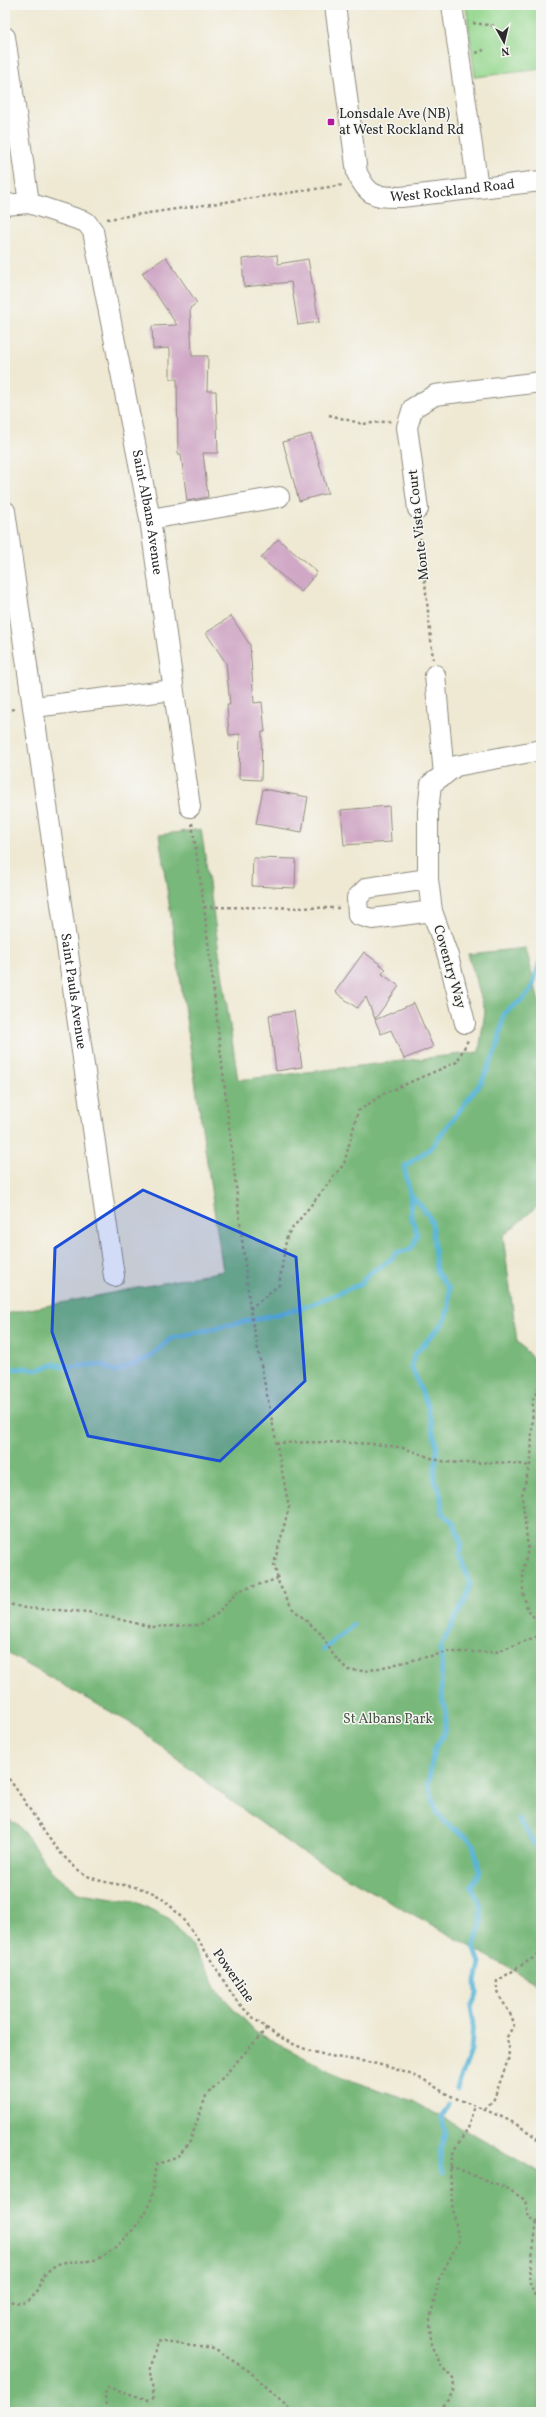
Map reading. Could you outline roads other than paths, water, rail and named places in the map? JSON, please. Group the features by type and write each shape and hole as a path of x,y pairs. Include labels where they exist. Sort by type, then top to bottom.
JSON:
{"street":[{"name":"West Rockland Road","path":"335,5 357,172 365,189 378,197 394,197 541,181"},
{"path":"453,12 478,188"},
{"path":"5,38 29,202 5,205"},
{"name":"Saint Albans Avenue","path":"29,202 86,222 93,231 150,519 190,807"},
{"name":"Monte Vista Court","path":"418,508 407,427 413,408 435,395 541,382"},
{"path":"150,519 279,497"},
{"name":"Saint Pauls Avenue","path":"5,511 114,1276"},
{"path":"435,675 444,775"},
{"path":"34,707 173,690"},
{"name":"Coventry Way","path":"465,1023 448,956 432,911 428,879 428,812 431,784 456,766 541,750"},
{"name":"Coventry Way","path":"428,879 367,888 357,898 358,915 372,919 432,911"}],"waterway":[{"path":"5,1370 26,1368 36,1370 56,1364 69,1368 89,1365 103,1365 115,1372 149,1358 172,1338 300,1309 361,1284 368,1275 388,1262 396,1253 409,1250 413,1246 417,1234 411,1216 410,1194 404,1167 432,1147 482,1081 497,1048 504,1014 528,994 533,984 541,958"},
{"path":"410,1194 427,1213 432,1223 436,1271 449,1289 449,1308 443,1323 415,1354 411,1366 427,1405 437,1448 434,1479 440,1492 443,1514 454,1523 461,1543 460,1556 470,1584 466,1598 440,1648 442,1661 441,1693 446,1713 444,1733 434,1750 428,1784 437,1813 449,1826 467,1837 473,1844 480,1871 471,1886 481,1906 481,1923 474,1947 480,1963 476,1982 477,1994 471,2007 473,2019 471,2051 457,2088"},
{"path":"323,1650 353,1625"},
{"path":"519,1819 541,1855"},
{"path":"442,2173 440,2150 445,2132 442,2118 448,2104"}],"place":[{"name":"Lonsdale Ave (NB) at West Rockland Rd","path":"331,122"}],"park label":[{"name":"St Albans Park","path":"388,1719"}]}
